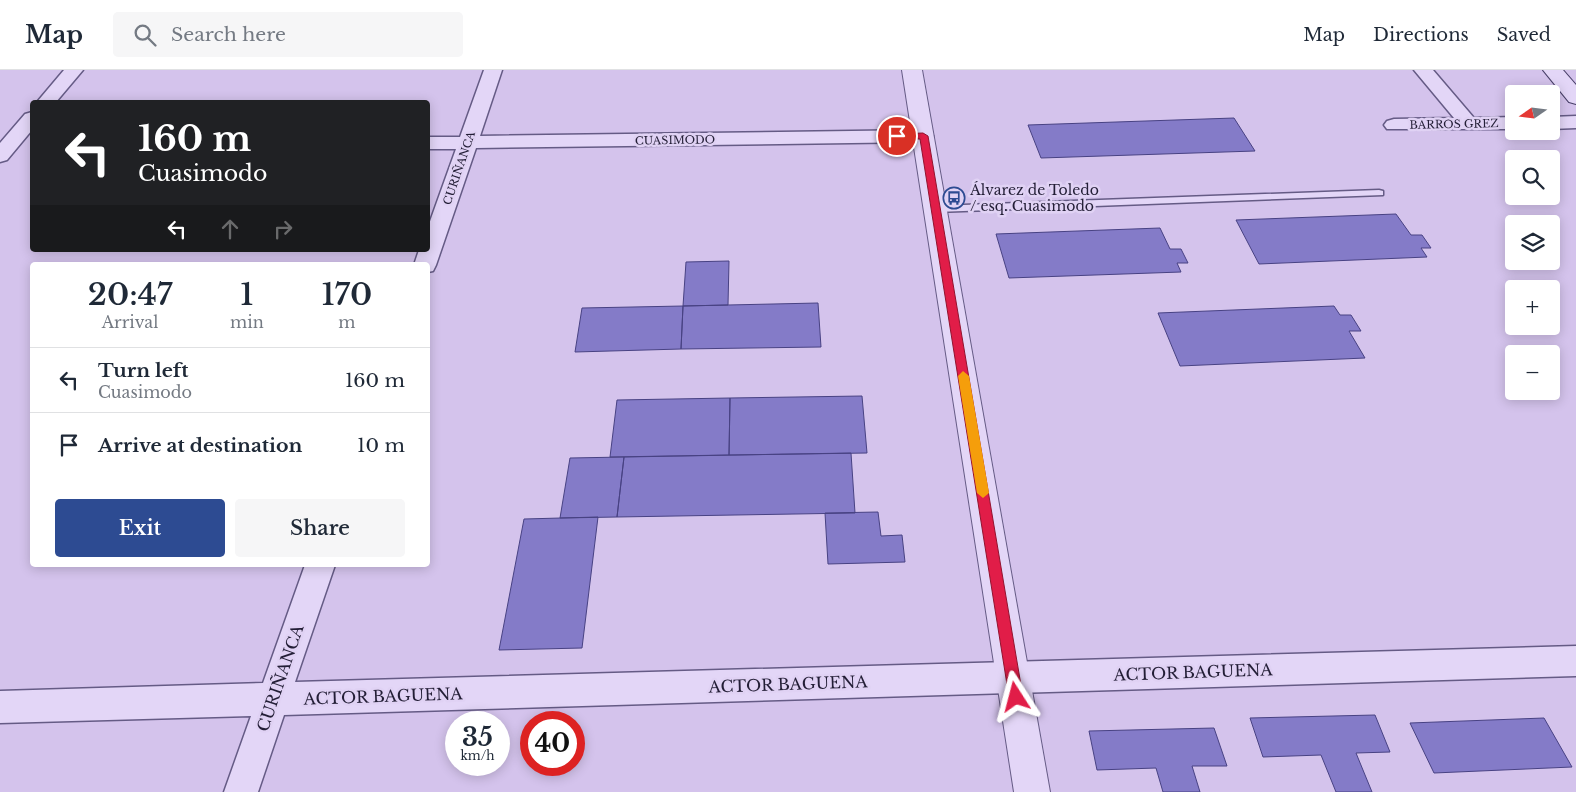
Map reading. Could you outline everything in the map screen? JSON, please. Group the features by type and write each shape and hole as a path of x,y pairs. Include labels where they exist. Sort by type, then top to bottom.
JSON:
{"street":[{"path":"48,100 74,70"},
{"name":"CURIÑANCA","path":"430,248 492,70"},
{"path":"912,70 1032,792"},
{"path":"1423,70 1468,124"},
{"path":"1553,70 1576,98"},
{"path":"2,152 30,120"},
{"path":"1560,123 1576,122"},
{"name":"BARROS GREZ","path":"1394,125 1505,123"},
{"name":"CUASIMODO","path":"430,144 923,136"},
{"path":"2,152 30,150"},
{"name":"CURIÑANCA","path":"241,792 319,567"},
{"name":"ACTOR BAGUENA","path":"0,707 1576,661"}],"lane":[{"path":"936,210 1379,193"}],"building":[{"path":"1234,118 1255,151 1041,158 1028,125"},
{"path":"1396,214 1411,235 1422,235 1431,248 1421,248 1427,257 1259,264 1236,220"},
{"path":"1160,228 1170,249 1181,249 1188,263 1177,263 1181,272 1009,278 996,234"},
{"path":"729,261 728,305 683,306 686,262"},
{"path":"818,303 821,347 681,349 683,306"},
{"path":"683,306 681,349 575,352 582,308"},
{"path":"1334,306 1340,315 1351,315 1361,331 1349,331 1365,358 1180,366 1158,313"},
{"path":"862,396 867,453 729,455 730,398"},
{"path":"730,398 729,455 610,457 617,400"},
{"path":"851,453 855,513 617,517 624,457"},
{"path":"624,457 617,517 560,518 570,458"},
{"path":"878,512 881,536 902,535 905,562 828,564 825,513"},
{"path":"598,517 582,648 499,650 524,519"},
{"path":"1375,715 1390,752 1356,753 1372,792 1336,792 1321,755 1263,757 1250,718"},
{"path":"1544,718 1572,767 1434,773 1410,723"},
{"path":"1214,728 1227,766 1192,766 1200,792 1163,792 1156,768 1097,770 1089,731"}],"slow traffic":[{"path":"963,376 983,493"}],"place":[{"name":"Álvarez de Toledo / esq. Cuasimodo","path":"954,198"}],"route":[{"path":"897,136 923,136 1016,697"}]}
